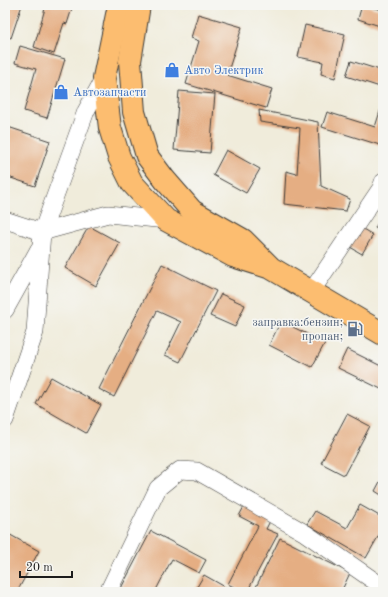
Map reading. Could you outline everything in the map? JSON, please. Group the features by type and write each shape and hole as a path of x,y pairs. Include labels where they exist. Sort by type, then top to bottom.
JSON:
{"main road":[{"path":"119,5 104,78 110,128 119,157 132,183 166,220 233,256 270,268 383,334"},
{"path":"139,5 130,61 134,112 147,156 165,180 192,211 242,240 270,268"}],"street":[{"path":"5,310 41,245 42,232 86,111 104,78"},
{"path":"311,292 377,194 383,182"},
{"path":"5,220 42,232 108,214 166,220"},
{"path":"5,420 35,332 42,232"},
{"path":"108,592 158,488 180,470 197,471 305,533 383,587"}],"building":[{"path":"5,5 22,5 11,38 5,36"},
{"path":"46,5 73,5 67,24 64,23 54,54 34,47"},
{"path":"362,5 383,10 383,27 358,19"},
{"path":"198,14 242,27 227,75 272,89 266,108 186,84 199,41 191,38"},
{"path":"305,25 345,34 335,78 321,74 323,62 298,57"},
{"path":"20,46 65,59 47,118 24,111 36,69 15,63"},
{"path":"351,61 383,71 383,88 346,76"},
{"path":"179,91 215,94 210,153 174,150"},
{"path":"383,102 383,146 322,127 327,112 375,127"},
{"path":"259,110 318,122 321,186 350,199 346,211 284,204 286,171 297,174 300,128 260,122"},
{"path":"5,126 50,141 35,186 5,176"},
{"path":"226,150 260,169 246,193 213,175"},
{"path":"383,214 383,233 375,228"},
{"path":"356,225 373,235 362,254 345,244"},
{"path":"89,226 120,243 96,286 65,268"},
{"path":"162,264 216,291 180,362 165,355 181,322 157,311 114,397 99,389"},
{"path":"221,294 245,305 235,327 210,316"},
{"path":"281,321 325,343 312,367 269,345"},
{"path":"347,349 383,367 383,390 338,368"},
{"path":"51,377 101,405 86,433 36,404"},
{"path":"347,414 370,426 344,475 321,463"},
{"path":"383,476 383,496 375,491"},
{"path":"246,503 272,517 266,529 278,534 247,592 243,592 228,584 258,526 239,516"},
{"path":"360,505 383,518 383,528 366,558 307,524 315,511 347,528"},
{"path":"151,531 206,560 199,573 172,559 155,592 124,592 120,590"},
{"path":"5,532 39,551 17,592 5,592"},
{"path":"280,538 350,573 341,592 266,592 256,587"},
{"path":"204,575 234,592 194,592"}],"place":[{"name":"Авто Электрик","path":"172,70"},
{"name":"Автозапчасти","path":"61,92"},
{"name":"заправка:бензин; пропан;","path":"355,329"}]}
